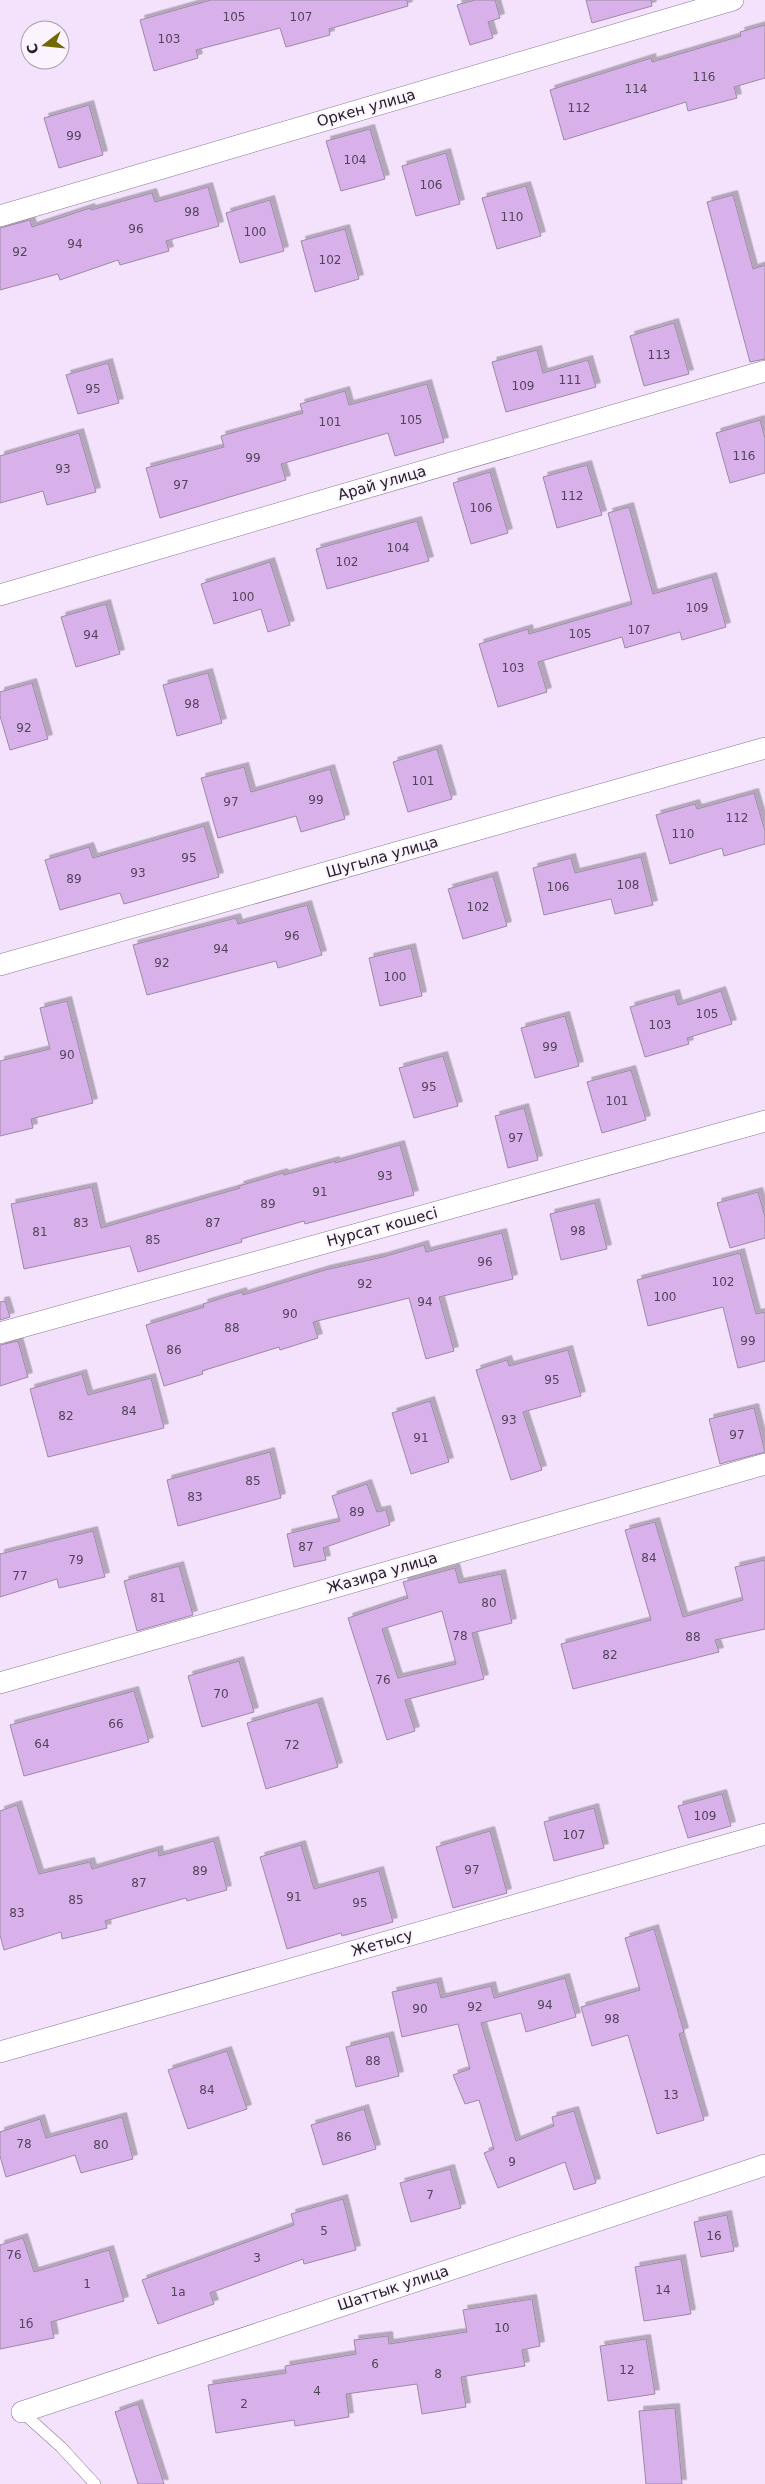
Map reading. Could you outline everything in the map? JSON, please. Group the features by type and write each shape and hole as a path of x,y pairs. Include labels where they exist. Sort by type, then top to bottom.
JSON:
{"street":[{"name":"Оркен улица","path":"0,216 733,0"},
{"name":"Арай улица","path":"0,595 765,371"},
{"name":"Шугыла улица","path":"0,965 765,748"},
{"name":"Нурсат кошесi","path":"0,1333 765,1121"},
{"name":"Жазира улица","path":"0,1682 765,1464"},
{"name":"Жетысу","path":"0,2052 765,1834"},
{"name":"Шаттык улица","path":"22,2412 765,2165"}],"lane":[{"path":"22,2412 61,2447 95,2484"}],"building":[{"path":"211,0 407,0 408,6 329,29 330,35 286,47 280,28 196,50 198,58 154,71 140,20"},
{"path":"475,0 495,0 500,18 488,22 493,38 470,45 457,5"},
{"path":"586,0 651,0 652,6 592,23"},
{"path":"765,25 765,78 734,87 737,98 688,111 686,102 564,140 550,90 651,58 652,62 741,36 740,32"},
{"path":"89,105 103,155 59,168 44,118"},
{"path":"370,129 385,179 341,191 326,141"},
{"path":"446,153 460,204 416,216 402,166"},
{"path":"526,186 541,236 497,249 482,198"},
{"path":"208,187 219,226 166,241 169,251 120,265 118,260 60,280 58,274 0,290 0,228 30,220 32,227 90,208 91,210 152,193 155,202"},
{"path":"733,195 753,269 765,265 765,359 750,362 707,202"},
{"path":"270,200 284,251 240,263 226,213"},
{"path":"345,229 359,279 315,292 301,241"},
{"path":"674,323 689,374 644,386 630,336"},
{"path":"537,350 543,373 588,360 596,387 506,412 492,362"},
{"path":"108,363 119,403 78,414 66,375"},
{"path":"427,384 444,442 395,456 388,433 281,464 286,480 160,518 146,468 224,447 221,436 303,413 300,404 345,391 349,405"},
{"path":"760,420 765,438 765,473 730,483 716,433"},
{"path":"79,433 96,492 47,505 43,491 0,503 0,456"},
{"path":"587,465 602,515 557,528 543,477"},
{"path":"490,472 508,533 471,544 453,483"},
{"path":"629,507 653,594 712,577 726,627 682,640 680,632 625,648 622,637 538,662 547,692 498,707 479,644 528,629 529,634 632,604 608,513"},
{"path":"417,521 429,561 327,589 316,549"},
{"path":"270,562 290,625 268,632 261,609 214,624 201,584"},
{"path":"106,604 120,654 76,667 61,617"},
{"path":"208,673 222,723 177,736 163,685"},
{"path":"32,683 48,739 10,750 0,716 0,692"},
{"path":"437,749 452,799 408,812 393,762"},
{"path":"244,767 251,792 330,769 345,819 301,832 296,816 218,838 201,778"},
{"path":"754,793 765,831 765,844 724,856 722,848 670,864 656,815 695,804 697,809"},
{"path":"204,826 219,877 124,904 120,893 60,910 45,860 89,847 93,858"},
{"path":"641,857 653,905 615,914 611,899 544,915 533,868 571,858 575,873"},
{"path":"493,876 507,926 463,939 448,889"},
{"path":"307,905 322,955 278,968 276,961 147,995 133,945 236,918 238,924"},
{"path":"411,948 422,996 380,1006 369,958"},
{"path":"721,991 732,1024 687,1038 689,1044 645,1057 630,1007 675,994 678,1005"},
{"path":"67,1001 93,1103 31,1119 33,1128 0,1136 0,1061 50,1049 40,1008"},
{"path":"565,1016 579,1066 535,1078 521,1028"},
{"path":"443,1056 458,1106 414,1118 399,1068"},
{"path":"631,1070 646,1120 602,1133 587,1082"},
{"path":"524,1108 538,1160 508,1168 495,1116"},
{"path":"400,1145 414,1195 305,1224 304,1221 241,1239 242,1242 138,1272 130,1246 24,1269 11,1204 92,1187 101,1228 240,1188 239,1186 283,1173 284,1175 335,1161 335,1163"},
{"path":"758,1192 765,1217 765,1238 730,1248 717,1203"},
{"path":"595,1203 607,1249 561,1260 550,1214"},
{"path":"502,1233 513,1279 439,1297 454,1351 426,1359 409,1298 313,1322 318,1338 280,1350 279,1347 202,1371 203,1374 164,1386 146,1325 204,1307 203,1304 242,1292 243,1295 325,1270 383,1257 424,1245 426,1252"},
{"path":"740,1253 756,1314 765,1312 765,1361 738,1368 723,1307 648,1326 637,1280"},
{"path":"5,1301 10,1317 0,1320 0,1302"},
{"path":"18,1341 28,1377 0,1386 0,1345"},
{"path":"568,1350 581,1396 523,1412 542,1470 511,1480 476,1370 507,1360 509,1366"},
{"path":"82,1374 88,1395 151,1378 164,1428 48,1457 30,1389"},
{"path":"430,1401 449,1462 411,1474 392,1413"},
{"path":"754,1408 765,1452 720,1464 709,1419"},
{"path":"270,1452 281,1498 178,1526 167,1480"},
{"path":"367,1484 377,1512 386,1510 390,1525 323,1548 326,1560 294,1567 287,1534 340,1521 332,1496"},
{"path":"655,1522 683,1617 743,1600 735,1567 765,1560 765,1629 715,1640 719,1652 573,1689 561,1644 651,1620 625,1530"},
{"path":"93,1531 105,1577 59,1588 57,1579 0,1597 0,1554"},
{"path":"179,1566 193,1615 137,1631 124,1581"},
{"path":"455,1568 459,1583 501,1574 512,1623 472,1633 484,1679 405,1700 415,1731 387,1740 348,1618 408,1598 403,1582","holes":["442,1611 456,1664 398,1678 382,1629"]},
{"path":"239,1661 254,1712 202,1727 188,1676"},
{"path":"134,1691 149,1742 24,1776 10,1725"},
{"path":"318,1702 338,1767 266,1789 247,1723"},
{"path":"722,1794 731,1826 688,1838 678,1806"},
{"path":"17,1805 39,1874 90,1862 92,1869 158,1850 159,1856 214,1841 227,1890 187,1901 186,1898 105,1921 107,1928 62,1939 61,1932 4,1950 0,1935 0,1811"},
{"path":"594,1808 604,1848 554,1861 544,1822"},
{"path":"490,1831 507,1893 453,1908 436,1847"},
{"path":"301,1845 314,1889 379,1871 393,1922 342,1936 341,1933 287,1949 260,1857"},
{"path":"654,1929 684,2032 679,2034 704,2120 657,2134 628,2035 592,2046 581,2007 640,1990 625,1938"},
{"path":"565,1978 576,2017 526,2032 521,2013 481,2023 516,2141 554,2126 552,2117 574,2111 596,2183 574,2190 565,2162 498,2188 484,2153 494,2149 479,2100 465,2104 453,2075 470,2069 458,2024 402,2037 392,1992 437,1982 441,1998 491,1986 494,1998"},
{"path":"389,2036 399,2076 356,2087 346,2047"},
{"path":"227,2051 247,2109 188,2129 168,2070"},
{"path":"364,2109 376,2149 323,2165 311,2125"},
{"path":"122,2117 133,2159 81,2173 75,2155 6,2177 0,2156 0,2132 40,2119 46,2138"},
{"path":"450,2169 461,2208 411,2222 400,2183"},
{"path":"343,2199 356,2250 304,2264 303,2259 210,2293 214,2304 158,2324 142,2280 294,2225 291,2214"},
{"path":"727,2215 734,2251 701,2257 694,2222"},
{"path":"23,2238 34,2272 109,2250 124,2301 51,2322 54,2338 0,2349 0,2245"},
{"path":"681,2259 691,2314 644,2321 635,2267"},
{"path":"532,2299 540,2346 522,2350 525,2366 461,2377 466,2407 422,2414 417,2384 346,2394 349,2417 295,2426 294,2420 216,2433 208,2385 286,2373 285,2366 356,2354 354,2340 388,2336 389,2344 467,2332 463,2310"},
{"path":"646,2339 655,2394 608,2401 600,2346"},
{"path":"138,2404 164,2484 138,2484 115,2412"},
{"path":"675,2408 682,2484 646,2484 639,2411"}]}
